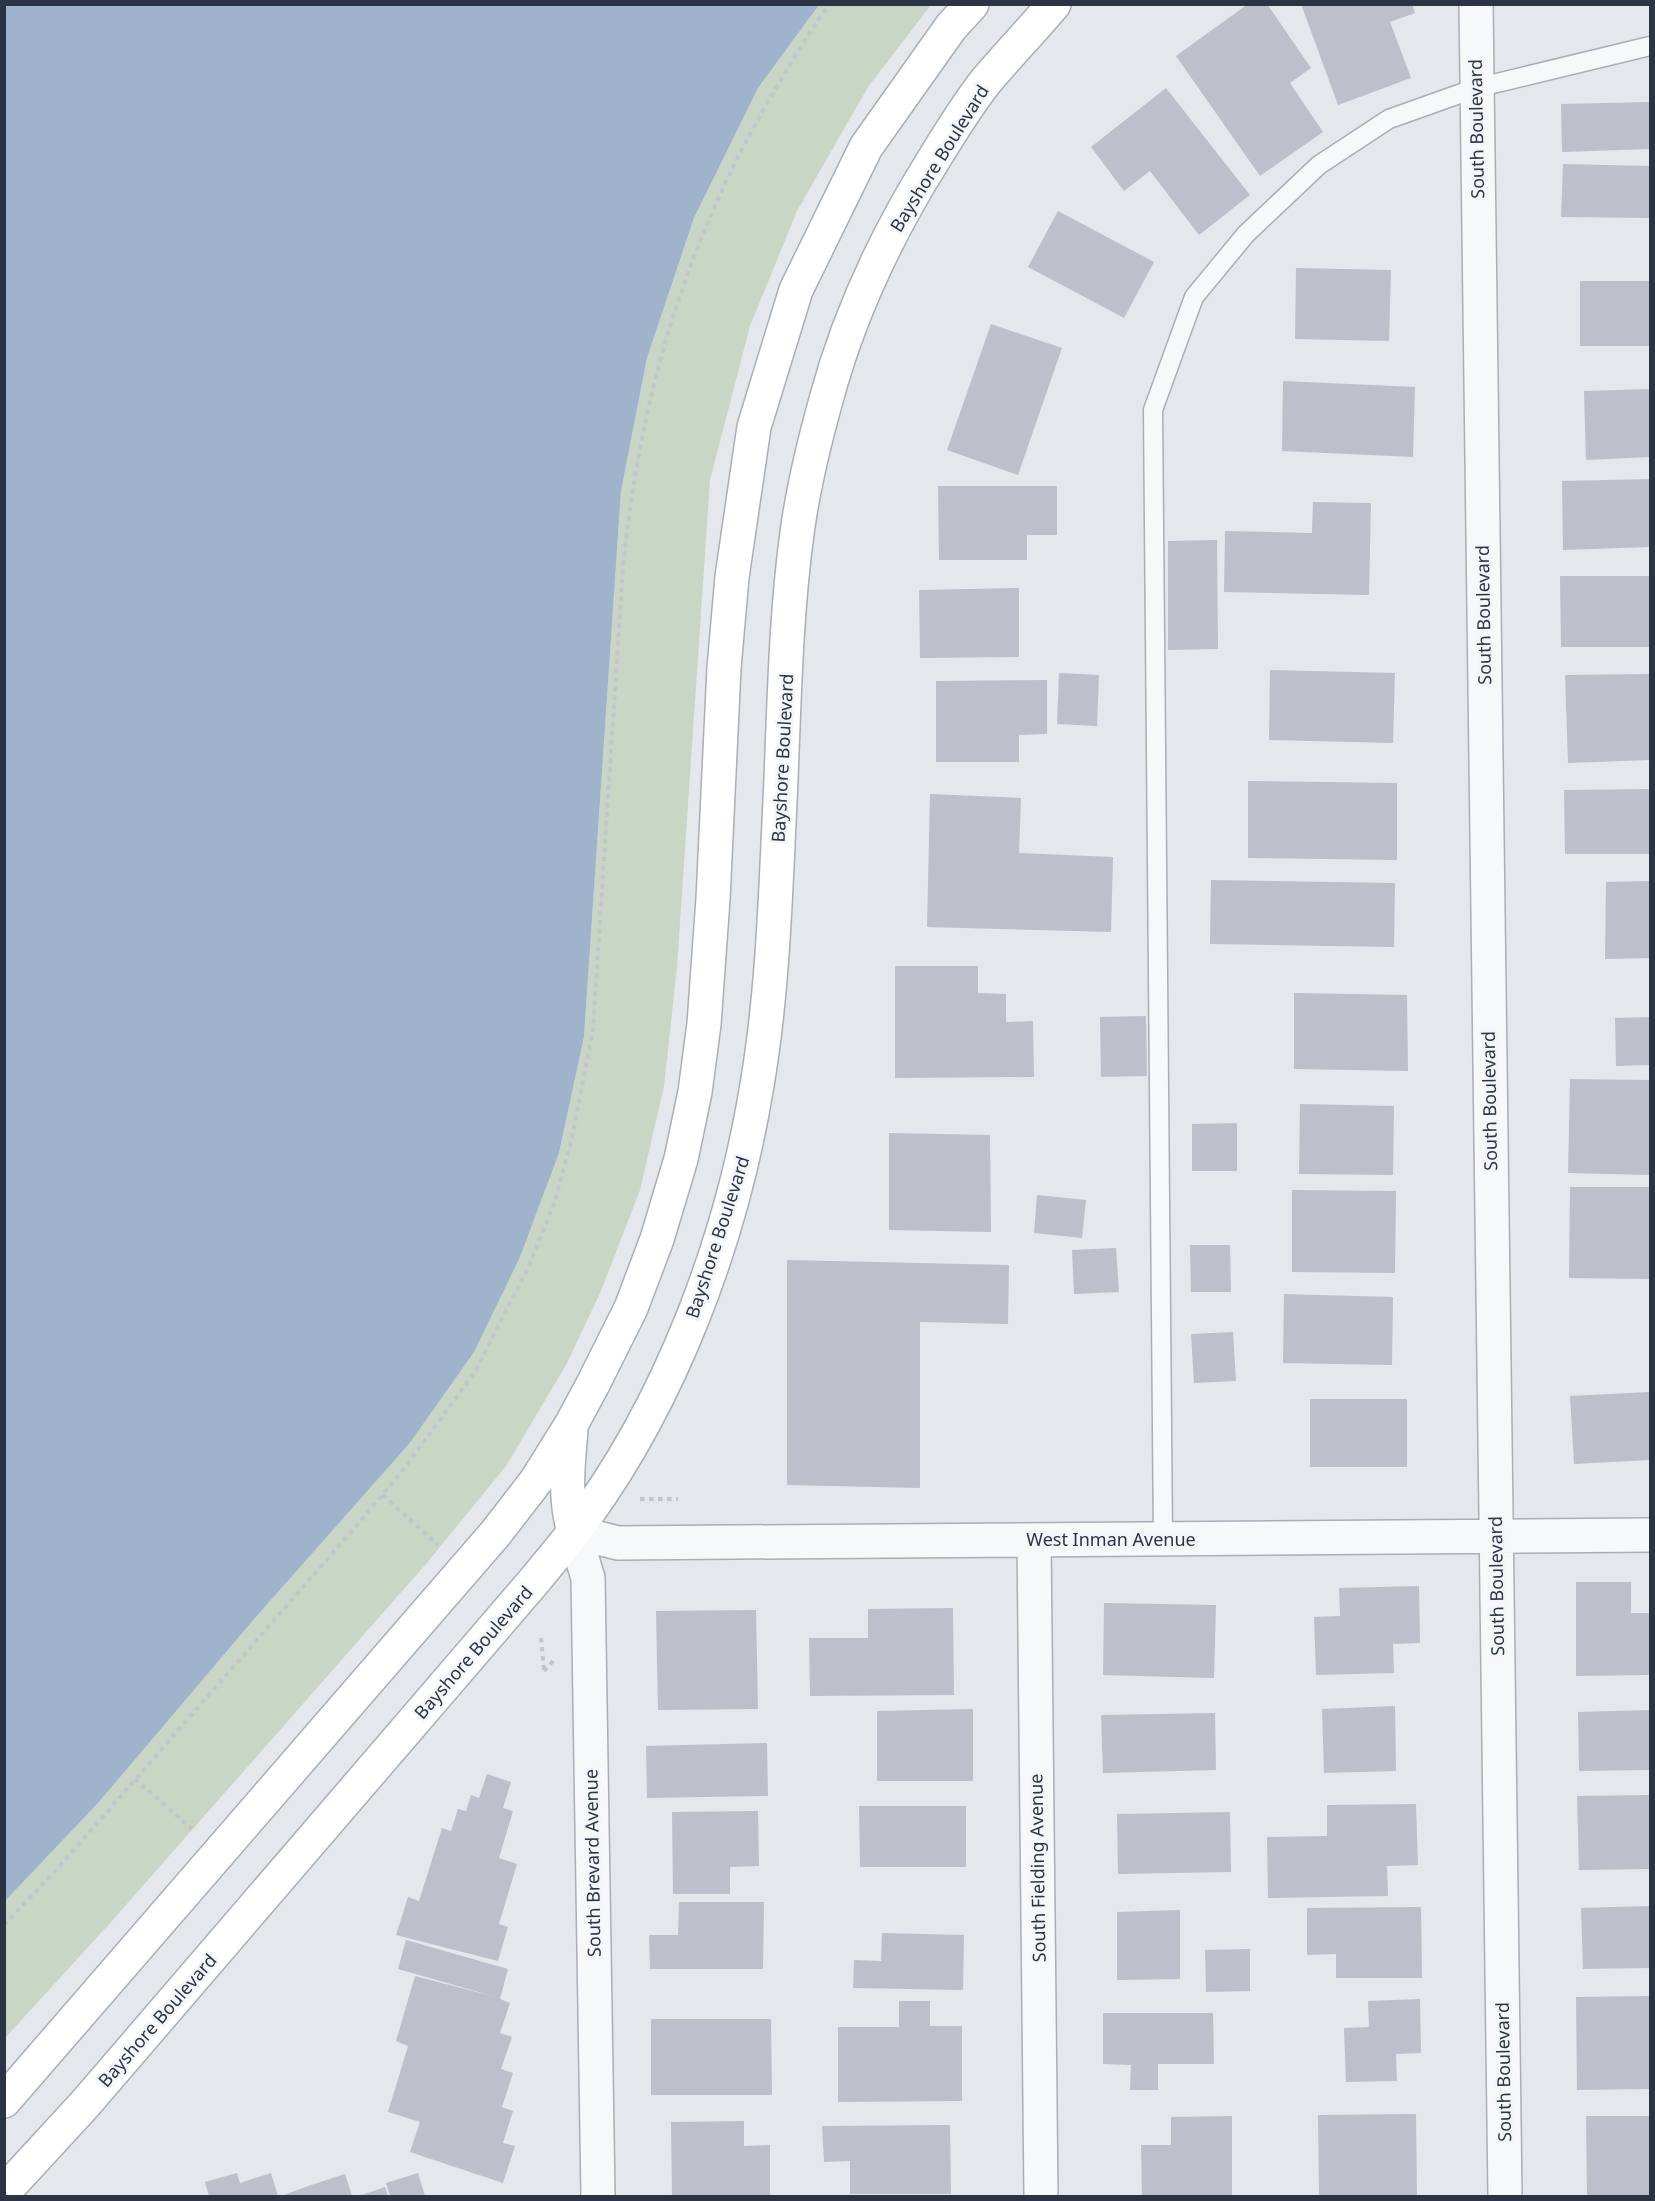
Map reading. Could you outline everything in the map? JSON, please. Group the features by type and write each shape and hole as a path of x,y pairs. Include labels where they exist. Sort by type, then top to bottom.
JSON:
{"main road":[{"path":"4,2101 451,1586 536,1481 571,1425 631,1308 657,1239 681,1159 695,1092 704,1024 713,899 724,668 732,577 754,427 796,290 866,147 951,27 972,4"},
{"name":"Bayshore Boulevard","path":"4,2192 85,2104 574,1532 635,1437 676,1358 707,1281 742,1161 759,1076 769,990 789,612 797,531 826,397 871,272 912,195 948,136 984,84 1054,4"},
{"path":"571,1425 567,1496 569,1516 574,1532"}],"street":[{"name":"South Boulevard","path":"1476,4 1504,2196"},
{"name":"West Inman Avenue","path":"574,1532 618,1543 1650,1535"},
{"name":"South Brevard Avenue","path":"574,1532 588,1578 598,2196"},
{"name":"South Fielding Avenue","path":"1034,1540 1041,2196"}],"lane":[{"path":"1163,1539 1153,410 1194,297 1246,234 1319,165 1389,118 1476,88 1650,46"}],"path":[{"path":"4,1926 383,1495 475,1372 529,1266 554,1204 574,1126 593,1029 618,630 629,510 640,443 656,374 698,243 723,186 791,62 830,4"},
{"path":"383,1495 440,1546"},
{"path":"541,1638 544,1671"},
{"path":"135,1779 194,1832"}],"green space":[{"path":"819,5 931,5 868,87 797,211 750,326 710,480 677,967 664,1086 640,1190 601,1291 566,1365 506,1466 426,1564 111,1922 5,2038 5,1901 99,1802 255,1618 409,1444 520,1257 559,1153 584,1037 621,491 647,358 694,218 758,88"}],"water":[{"path":"5,4 819,5 758,88 694,218 647,358 621,491 584,1037 559,1153 520,1257 474,1352 409,1444 255,1618 99,1802 5,1901"}],"building":[{"path":"1248,4 1267,4 1311,68 1290,83 1323,132 1260,176 1176,56"},
{"path":"1301,4 1412,4 1415,13 1390,22 1411,78 1338,105"},
{"path":"1166,88 1250,195 1199,235 1150,171 1124,191 1091,147"},
{"path":"1650,102 1650,149 1562,152 1561,104"},
{"path":"1563,164 1650,166 1650,218 1561,217"},
{"path":"1058,211 1154,262 1124,318 1028,267"},
{"path":"1296,268 1391,270 1389,341 1295,339"},
{"path":"1580,281 1650,281 1650,346 1580,346"},
{"path":"991,324 1062,348 1018,475 947,450"},
{"path":"1283,381 1415,387 1413,457 1282,451"},
{"path":"1650,389 1650,457 1586,460 1584,391"},
{"path":"1650,479 1650,547 1563,550 1562,481"},
{"path":"938,486 1057,486 1057,535 1027,535 1027,560 939,560"},
{"path":"1313,502 1371,503 1369,595 1224,592 1225,531 1312,533"},
{"path":"1217,540 1218,649 1168,650 1168,541"},
{"path":"1560,576 1650,576 1650,647 1561,647"},
{"path":"1019,588 1019,657 920,658 919,590"},
{"path":"1270,670 1395,673 1393,743 1269,740"},
{"path":"1059,673 1099,675 1097,726 1057,724"},
{"path":"1650,674 1650,760 1568,763 1565,675"},
{"path":"1047,680 1047,734 1019,735 1019,762 936,762 936,681"},
{"path":"1248,781 1397,783 1397,860 1248,858"},
{"path":"1650,789 1650,854 1565,854 1564,790"},
{"path":"930,794 1021,798 1019,853 1113,857 1111,932 927,927"},
{"path":"1211,880 1395,883 1394,947 1210,944"},
{"path":"1650,881 1650,958 1605,959 1606,882"},
{"path":"895,966 978,966 978,993 1006,994 1006,1022 1033,1021 1034,1077 895,1078"},
{"path":"1294,993 1407,995 1408,1071 1294,1069"},
{"path":"1146,1016 1147,1076 1101,1077 1100,1017"},
{"path":"1650,1017 1650,1065 1616,1066 1615,1018"},
{"path":"1570,1079 1650,1080 1650,1175 1568,1173"},
{"path":"1300,1104 1394,1106 1393,1175 1299,1174"},
{"path":"1237,1123 1237,1171 1192,1171 1192,1124"},
{"path":"889,1133 990,1135 991,1232 889,1230"},
{"path":"1570,1187 1649,1187 1650,1279 1569,1278"},
{"path":"1292,1190 1396,1191 1395,1273 1292,1272"},
{"path":"1037,1195 1086,1200 1082,1238 1034,1233"},
{"path":"1190,1245 1230,1245 1231,1292 1191,1292"},
{"path":"1116,1248 1119,1292 1074,1294 1072,1250"},
{"path":"787,1260 1009,1265 1008,1324 920,1322 920,1488 787,1485"},
{"path":"1284,1294 1393,1297 1392,1365 1283,1363"},
{"path":"1233,1332 1236,1381 1194,1383 1191,1334"},
{"path":"1650,1392 1650,1460 1574,1464 1570,1396"},
{"path":"1310,1399 1407,1399 1407,1467 1310,1467"},
{"path":"1576,1582 1631,1582 1631,1613 1650,1613 1650,1675 1576,1676"},
{"path":"1419,1586 1420,1643 1393,1644 1394,1673 1316,1675 1314,1617 1340,1616 1339,1588"},
{"path":"1104,1603 1216,1605 1214,1678 1103,1675"},
{"path":"953,1608 954,1695 810,1696 809,1638 868,1638 868,1609"},
{"path":"756,1610 758,1709 658,1710 656,1611"},
{"path":"1395,1706 1396,1771 1324,1773 1322,1709"},
{"path":"973,1709 973,1781 877,1781 877,1711"},
{"path":"1650,1710 1650,1770 1579,1771 1578,1712"},
{"path":"1215,1713 1216,1770 1103,1773 1101,1715"},
{"path":"767,1743 768,1796 647,1798 646,1746"},
{"path":"487,1774 511,1782 503,1808 513,1811 499,1858 517,1864 499,1924 508,1927 498,1961 396,1935 408,1897 419,1901 442,1828 451,1831 458,1809 466,1811 471,1795 479,1798"},
{"path":"1650,1795 1650,1869 1579,1870 1577,1796"},
{"path":"1416,1804 1418,1865 1387,1866 1388,1896 1268,1898 1267,1837 1327,1836 1327,1805"},
{"path":"859,1806 966,1806 966,1867 860,1867"},
{"path":"758,1811 759,1866 730,1867 730,1894 673,1894 672,1812"},
{"path":"1230,1812 1231,1872 1118,1874 1117,1814"},
{"path":"679,1902 764,1902 763,1969 650,1969 649,1935 678,1935"},
{"path":"1650,1906 1650,1968 1583,1969 1581,1908"},
{"path":"1421,1907 1422,1978 1336,1978 1336,1954 1307,1955 1307,1908"},
{"path":"1180,1910 1180,1979 1117,1980 1117,1912"},
{"path":"882,1933 964,1935 963,1990 853,1988 854,1960 881,1961"},
{"path":"406,1940 508,1969 500,1999 510,2003 500,2033 512,2037 501,2069 513,2073 502,2107 513,2111 503,2143 515,2146 503,2183 410,2152 420,2122 388,2112 408,2046 396,2041 415,1976 496,1997 398,1969"},
{"path":"1250,1949 1250,1991 1206,1992 1205,1950"},
{"path":"1650,1996 1650,2089 1577,2090 1576,1997"},
{"path":"1420,1999 1421,2053 1396,2054 1397,2081 1346,2082 1344,2028 1369,2027 1368,2001"},
{"path":"899,2001 930,2001 930,2026 962,2026 962,2101 838,2102 838,2027 899,2027"},
{"path":"1103,2013 1213,2013 1214,2064 1158,2064 1158,2090 1130,2090 1131,2065 1103,2064"},
{"path":"651,2019 771,2019 772,2095 651,2095"},
{"path":"1416,2114 1417,2196 1319,2196 1318,2115"},
{"path":"1232,2116 1232,2196 1142,2196 1141,2145 1171,2145 1171,2117"},
{"path":"1586,2116 1650,2116 1650,2195 1587,2196"},
{"path":"744,2121 744,2146 770,2145 770,2195 672,2196 671,2122"},
{"path":"950,2125 951,2194 850,2194 850,2161 824,2162 822,2126"},
{"path":"237,2173 240,2183 271,2173 278,2196 209,2196 205,2182"},
{"path":"418,2173 425,2196 390,2196 386,2183"},
{"path":"345,2174 352,2196 281,2196 311,2185"},
{"path":"385,2187 388,2196 359,2196"}]}
